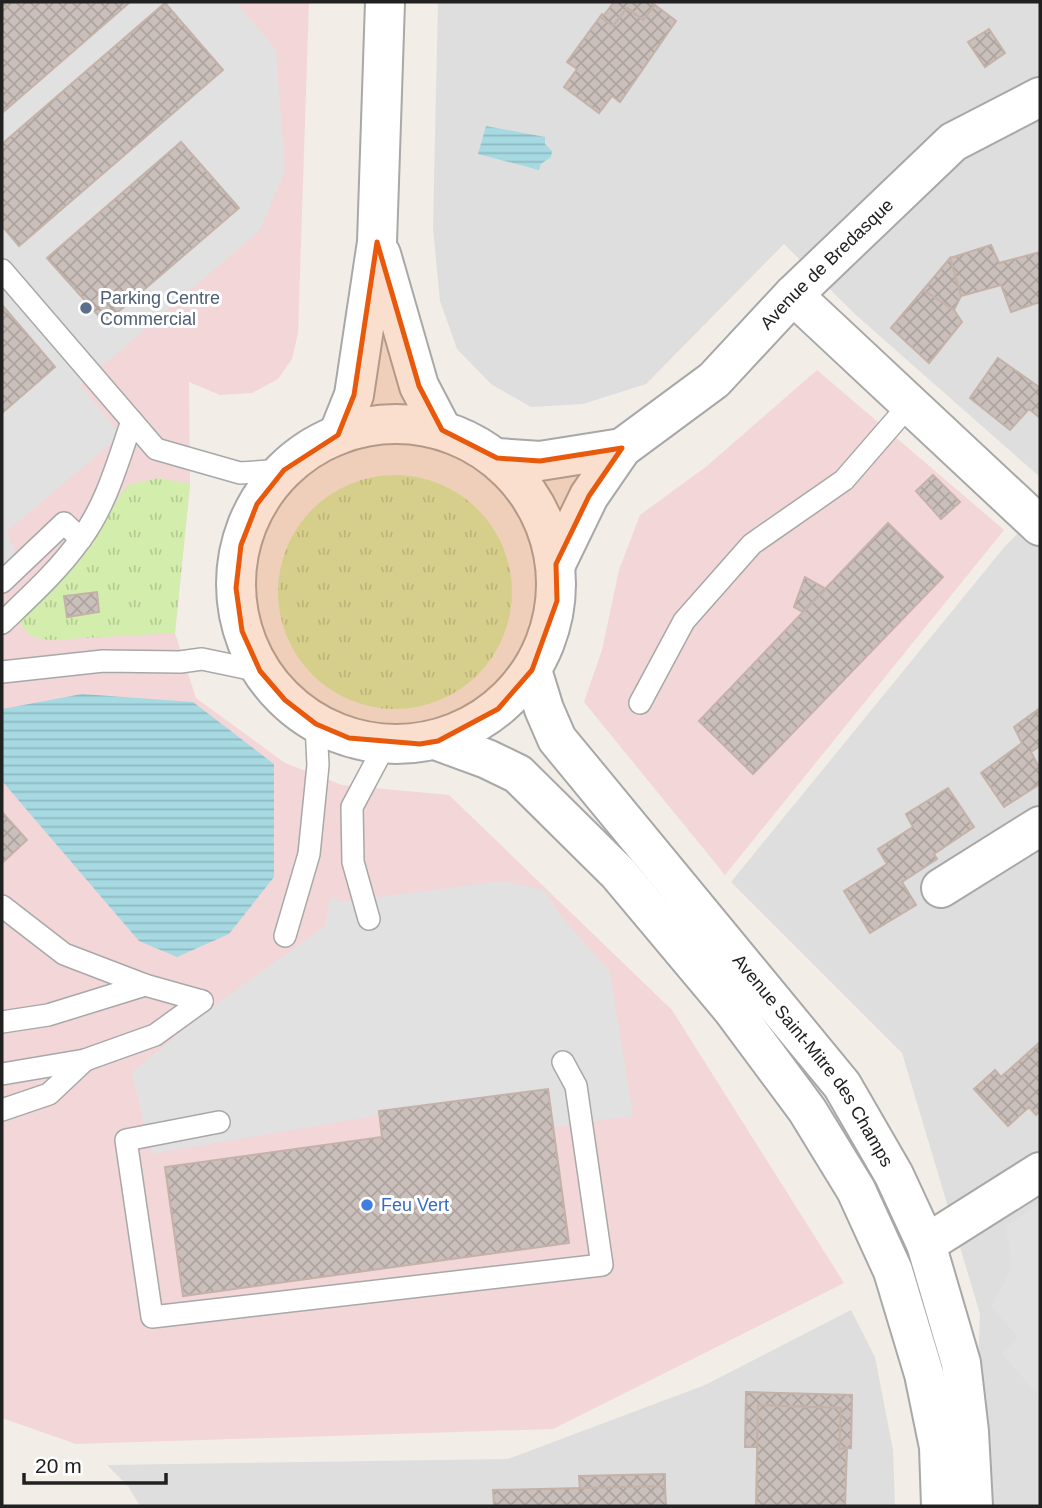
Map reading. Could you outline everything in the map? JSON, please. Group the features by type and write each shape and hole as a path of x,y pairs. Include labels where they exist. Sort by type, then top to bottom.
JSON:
{"street":[{"path":"338,435 354,395 377,242 385,2"},
{"name":"Avenue de Bredasque","path":"556,564 589,496 622,448 714,380 793,295 953,142 1040,97"},
{"path":"377,242 419,386 442,430"},
{"path":"793,295 1040,526"},
{"path":"390,424 442,430 471,441 497,458 526,488 546,524 556,564 557,601 548,637 532,670 498,709 438,741 385,745 349,738 316,724 285,701 260,671 242,631 236,588 241,545 257,505 284,470 309,449 338,435 390,424"},
{"name":"Avenue de Bredasque","path":"497,458 540,461 622,448"},
{"name":"Avenue Saint-Mitre des Champs","path":"532,670 544,709 557,738 842,1085 894,1175 926,1244 961,1363 969,1432 973,1506"},
{"name":"Avenue Saint-Mitre des Champs","path":"438,741 487,758 518,774 618,873 732,1009 807,1110 856,1190 893,1271 924,1374 939,1447 941,1506"},
{"path":"941,888 1040,826"},
{"path":"926,1244 1040,1172"}],"lane":[{"path":"2,270 156,449 240,473 284,470"},
{"path":"640,703 684,621 752,544 844,480 909,405"},
{"path":"2,624 47,579 81,539 111,484 132,421"},
{"path":"2,582 64,523 81,539"},
{"path":"4,673 103,661 180,662 202,659 260,671"},
{"path":"285,936 309,854 318,765 316,724"},
{"path":"369,919 353,862 352,807 385,745"},
{"path":"2,906 64,954 145,985 202,1001 155,1035 85,1060 2,1074"},
{"path":"2,1022 48,1015 145,985"},
{"path":"2,1111 49,1094 85,1060"},
{"path":"219,1122 126,1140 152,1317 602,1265 576,1086 563,1062"}],"highlighted area":[{"path":"377,242 419,386 442,430 497,458 540,461 622,448 589,496 556,564 557,601 532,670 498,709 438,741 420,744 349,738 316,724 285,700 260,671 242,631 236,588 241,545 257,504 284,470 338,435 354,395"}],"shaded area":[{"path":"2,2 309,2 298,333 292,359 278,379 252,393 220,395 189,382 190,484 175,633 196,698 285,763 342,785 449,795 672,1010 844,1283 553,1429 76,1444 2,1418"},
{"name":"Parking Centre Commercial","path":"2,2 236,2 276,49 285,171 260,230 80,385 121,435 6,532 17,556 2,569"},
{"path":"438,2 1040,2 1040,477 857,316 784,244 646,384 583,404 531,407 491,384 457,349 440,301 433,228"},
{"path":"817,370 1004,530 725,875 584,702 602,650 619,570 640,515 707,466"},
{"path":"1040,512 1040,1506 973,1506 980,1314 902,1053 731,882 1006,545"},
{"path":"503,881 544,890 562,917 610,972 633,1116 553,1127 547,1089 479,1098 151,1154 132,1072 216,1004 325,926 331,896 339,902"},
{"path":"1040,1203 1040,1397 1002,1354 1018,1337 991,1307 1012,1267 1006,1227"},
{"path":"851,1310 875,1357 893,1450 895,1506 140,1506 128,1486 107,1465 508,1459 705,1385"}],"green space":[{"path":"395,475 440,484 460,495 485,518 503,547 512,592 503,637 492,657 469,682 440,700 395,709 350,700 330,689 305,666 287,637 278,592 287,547 298,527 321,502 350,484"},
{"path":"160,478 190,484 175,633 48,640 28,633 20,621 23,615 81,560 122,492 130,484"}],"water":[{"path":"486,126 545,137 545,144 552,151 551,157 541,164 539,170 478,154"},
{"path":"82,694 193,702 274,764 274,877 229,934 177,957 139,941 2,781 2,709"}],"building":[{"path":"2,2 130,2 2,113"},
{"path":"614,2 650,2 655,5 643,20 627,8 613,26 600,17"},
{"path":"165,3 223,70 19,246 2,226 2,144"},
{"path":"655,5 676,21 620,102 612,96 599,113 564,87 577,69 567,62 600,17 613,26 627,8 643,20"},
{"path":"989,29 1005,53 985,67 968,42"},
{"path":"181,142 239,208 105,323 47,258"},
{"path":"991,245 999,263 1040,252 1040,302 1011,312 1001,285 961,296 950,258"},
{"path":"950,258 961,296 954,310 923,290"},
{"path":"923,290 954,310 962,322 929,363 891,328"},
{"path":"2,305 55,367 2,413"},
{"path":"998,358 1039,387 1040,385 1040,418 1029,409 1010,430 970,398"},
{"path":"933,475 960,502 941,519 916,491"},
{"path":"888,523 943,577 753,774 699,721"},
{"path":"805,577 826,589 803,612 794,607"},
{"path":"97,592 99,612 67,617 64,596"},
{"path":"1040,708 1040,746 1031,752 1040,769 1040,784 1004,807 981,773 1022,743 1014,727"},
{"path":"948,788 974,827 934,854 937,859 902,882 916,905 870,933 844,891 887,864 878,849 913,827 906,814"},
{"path":"2,812 27,840 2,863"},
{"path":"1040,1042 1040,1111 1036,1115 1029,1107 1008,1126 974,1089 995,1070 1001,1077"},
{"name":"Feu Vert","path":"548,1089 569,1243 183,1296 165,1167 382,1137 379,1111"},
{"path":"746,1392 852,1395 851,1448 839,1449 841,1408 758,1405 757,1447 745,1447"},
{"path":"758,1405 841,1408 839,1449 847,1448 845,1506 756,1506"},
{"path":"665,1474 665,1486 580,1489 579,1476"},
{"path":"665,1486 666,1506 494,1506 493,1490"}],"place":[{"name":"Parking Centre Commercial","path":"86,308"},
{"name":"Feu Vert","path":"367,1205"}]}
